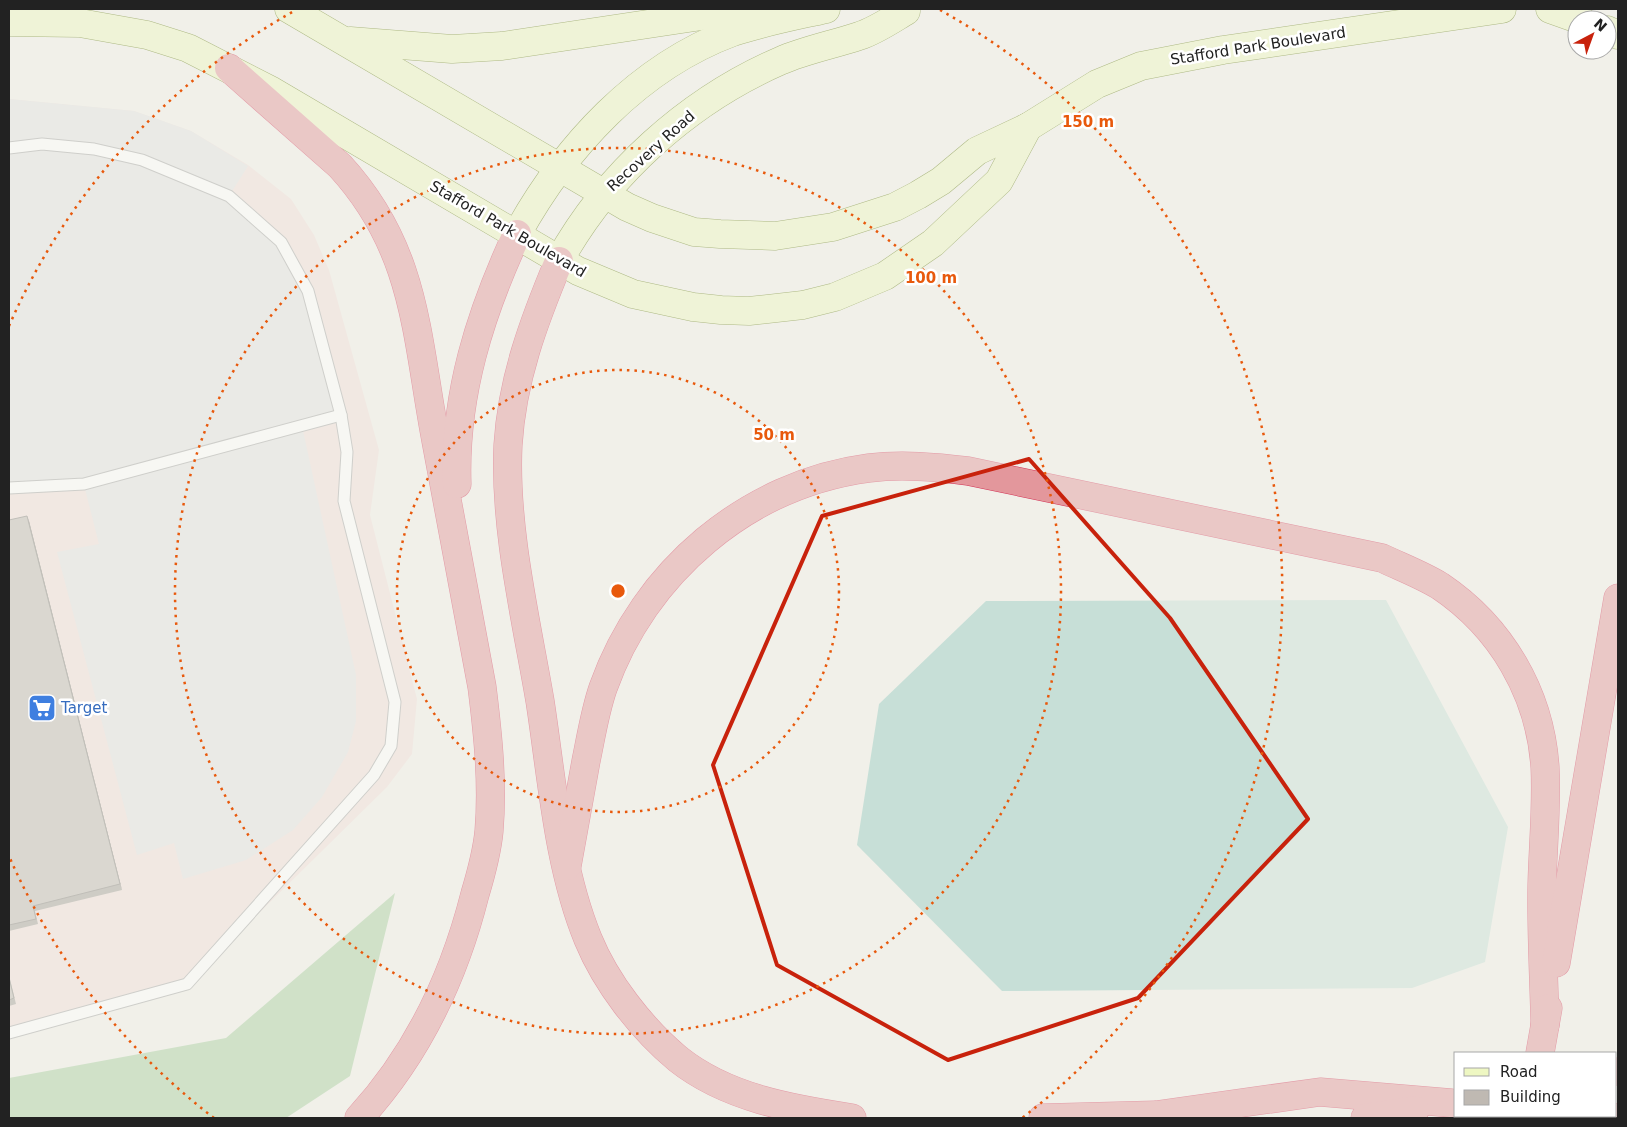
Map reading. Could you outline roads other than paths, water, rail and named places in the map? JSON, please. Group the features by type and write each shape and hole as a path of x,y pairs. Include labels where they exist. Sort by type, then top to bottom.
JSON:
{"highway":[{"path":"229,68 340,166 367,199 389,234 411,294 487,726 490,770 489,833 471,912 459,951 444,988 408,1054 359,1118"},
{"path":"460,568 457,464 460,406 470,355 485,308 517,234"},
{"path":"559,261 529,335 515,387 508,472 509,500 516,557 567,866 584,926 605,970 638,1018 677,1058 693,1070 718,1083 769,1103 852,1118"},
{"path":"567,866 595,716 603,688 624,639 645,607 678,565 721,527 775,496 805,483 870,468 935,467 968,470 1382,558 1438,585 1464,604 1484,623 1518,673 1532,702 1545,766 1542,885 1545,1025"},
{"path":"1540,1052 1618,598"},
{"path":"1043,1118 1156,1114 1320,1092 1453,1103"},
{"path":"1365,1118 1453,1103"}],"street":[{"name":"Stafford Park Boulevard","path":"289,9 603,194 652,218 694,232 750,236 775,236 833,227 895,207 941,181 977,151 1028,127 1096,84 1141,66 1165,60 1502,9"},
{"path":"344,40 452,49 502,46 748,9"},
{"path":"517,234 540,195 559,168 592,129 630,94 692,52 734,32 826,9"},
{"path":"1550,9 1567,15"},
{"name":"Recovery Road","path":"559,261 572,238 603,194 671,129 726,90 780,61 861,36 906,10"},
{"name":"Stafford Park Boulevard","path":"9,22 80,23 116,28 147,35 188,48 229,68 517,234 559,261 601,282 633,294 693,307 748,311 778,310 835,297 885,276 911,259 951,228 999,181 1028,127"}],"lane":[{"path":"9,148 42,144 94,149 142,160 229,196 281,242 308,291 340,416 347,452 344,501 395,702 391,746 374,775 187,984 9,1033"},
{"path":"9,488 84,484 340,416"}],"place":[{"name":"Target","path":"42,708"}]}
